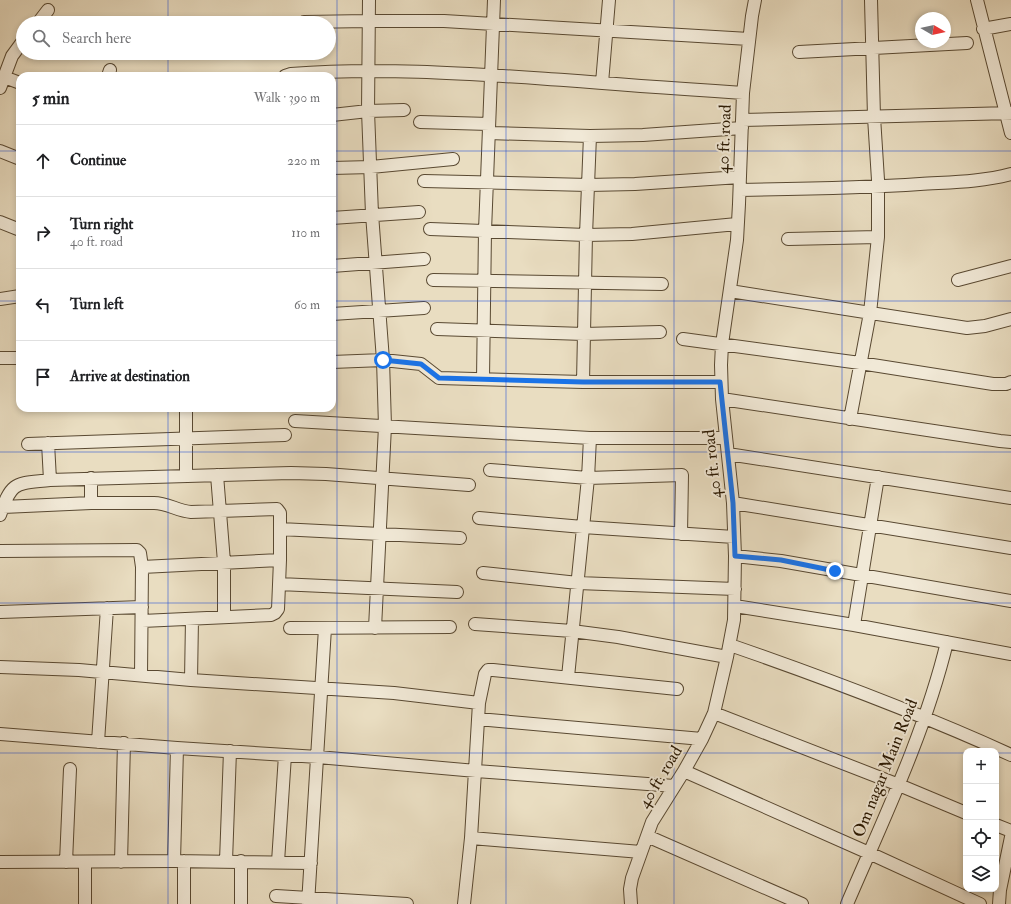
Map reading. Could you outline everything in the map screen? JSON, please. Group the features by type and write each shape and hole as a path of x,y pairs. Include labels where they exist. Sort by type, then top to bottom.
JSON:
{"street":[{"path":"369,0 368,111 372,214 383,360 385,426 374,628"},
{"path":"483,379 485,231 494,0"},
{"path":"602,83 609,0"},
{"name":"40 ft. road","path":"631,904 630,889 632,878 646,836 658,811 684,771 702,739 714,713 729,651 735,606 735,556 733,503 720,382 722,344 737,240 743,93 755,0"},
{"path":"850,419 870,313 878,237 878,187 874,117 871,0"},
{"path":"976,0 1008,114 1011,133"},
{"path":"43,16 48,10"},
{"path":"336,21 437,21 606,30 749,40"},
{"path":"984,29 1011,24"},
{"path":"799,52 967,43"},
{"path":"16,51 12,56 2,82 16,83"},
{"path":"321,72 368,70 491,75 743,93"},
{"path":"336,115 368,111 404,110"},
{"path":"420,122 590,136 643,135 742,124 874,117 1008,114"},
{"path":"583,382 590,136"},
{"path":"0,152 16,158"},
{"path":"336,168 371,167 453,159"},
{"path":"740,190 878,187 974,181 1011,174"},
{"path":"424,181 588,185 635,184 740,177"},
{"path":"336,218 418,212"},
{"path":"0,222 16,228"},
{"path":"430,229 586,235 632,234 737,224"},
{"path":"788,239 878,237"},
{"path":"336,266 424,259"},
{"path":"958,280 1011,266"},
{"path":"433,280 662,284"},
{"path":"730,291 967,328 985,326 1011,319"},
{"path":"0,299 16,297"},
{"path":"336,314 424,308"},
{"path":"437,329 584,334 660,332"},
{"path":"683,339 860,363 993,384 1006,384 1011,382"},
{"path":"0,358 16,358"},
{"path":"336,362 383,360 421,364 439,378 583,382 720,382"},
{"path":"722,399 1011,442"},
{"path":"186,412 186,476"},
{"path":"295,421 590,438 726,438"},
{"path":"28,444 285,435"},
{"path":"568,677 588,478 590,438"},
{"path":"48,443 50,480"},
{"path":"728,454 1011,498"},
{"path":"490,470 588,478 682,475 681,534"},
{"path":"142,621 272,615 276,613 278,609 280,560 280,513 277,509 183,511 160,503 91,503 1,511 5,500 15,486 50,480 91,478 291,473 326,474 469,485"},
{"path":"217,476 224,562 224,617"},
{"path":"854,625 878,477"},
{"path":"91,478 91,503"},
{"path":"733,503 1011,548"},
{"path":"479,518 583,527 734,537"},
{"path":"280,529 460,538"},
{"path":"0,551 137,550 140,553 142,567 141,675"},
{"path":"735,556 781,560 862,576 1011,601"},
{"path":"142,567 280,560"},
{"path":"483,573 578,582 735,589"},
{"path":"279,584 457,592"},
{"path":"735,606 854,625 1011,654"},
{"path":"0,612 142,607"},
{"path":"98,742 107,608"},
{"path":"191,680 192,619"},
{"path":"475,624 572,631 729,651 823,678 1011,754"},
{"path":"290,628 450,627"},
{"path":"308,901 325,628"},
{"name":"Om nagar Main Road","path":"847,904 899,785 925,718 947,642"},
{"path":"0,667 103,672 191,680 394,693 479,703"},
{"path":"464,904 476,771 479,703 484,674 488,670 492,670 677,689"},
{"path":"714,713 899,785 963,812"},
{"path":"478,719 702,739"},
{"path":"0,731 0,741"},
{"path":"0,734 177,748 285,754 476,771 674,786"},
{"path":"121,862 124,743"},
{"path":"177,748 179,861 184,904"},
{"path":"226,861 230,751"},
{"path":"278,862 285,754"},
{"path":"66,862 70,769"},
{"path":"684,771 980,904"},
{"path":"999,826 1011,831"},
{"path":"646,836 802,904"},
{"path":"999,904 1000,890 1011,837"},
{"path":"471,838 641,852"},
{"path":"0,862 241,861 311,863"},
{"path":"241,861 241,904"},
{"path":"85,862 85,904"},
{"path":"276,896 308,901 407,904"}],"route":[{"path":"383,360 421,364 439,378 642,383 720,382 733,503 735,556 781,560 835,571"}]}
